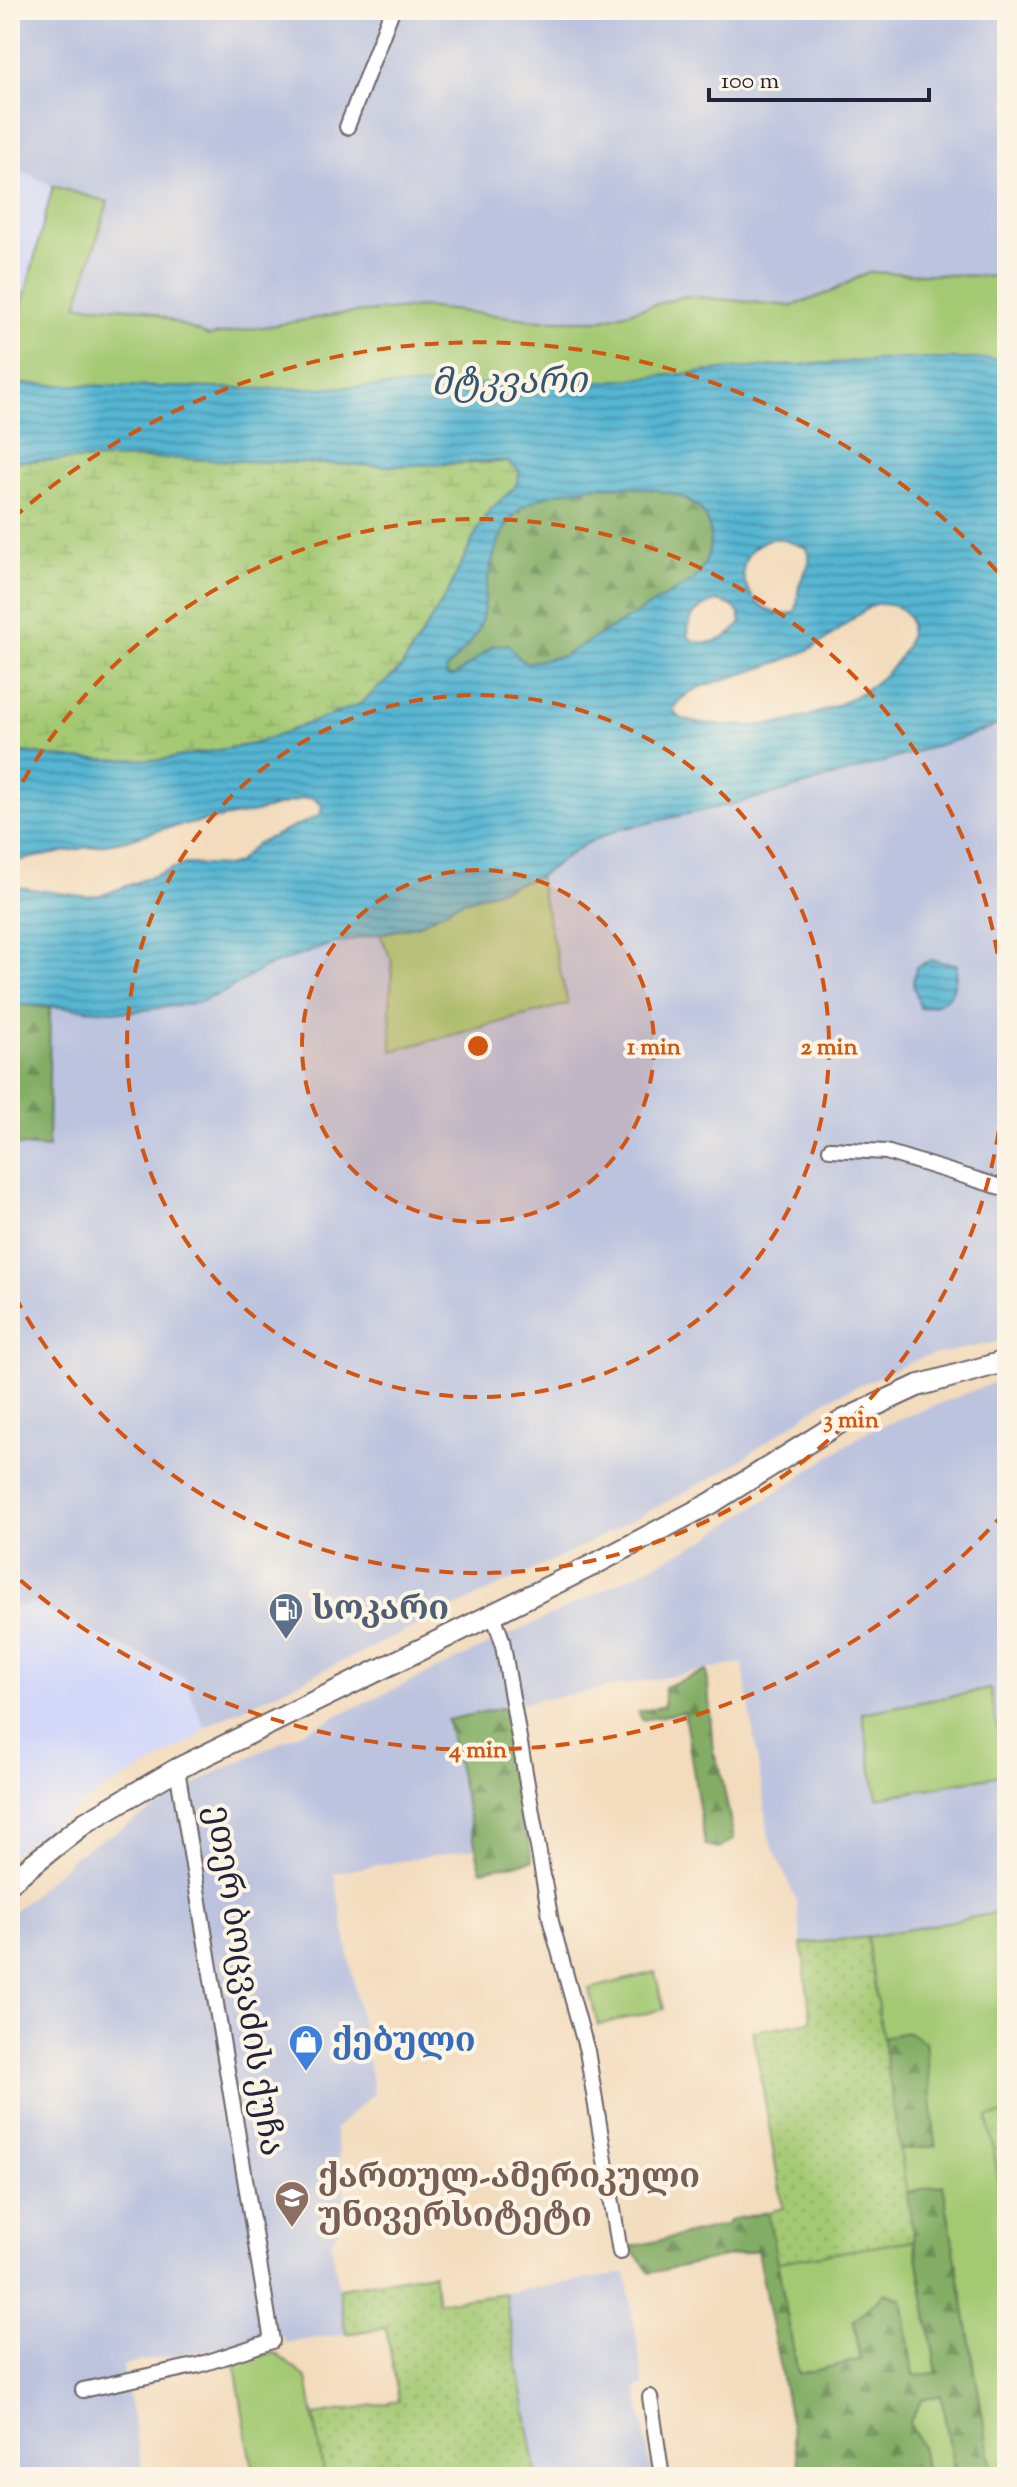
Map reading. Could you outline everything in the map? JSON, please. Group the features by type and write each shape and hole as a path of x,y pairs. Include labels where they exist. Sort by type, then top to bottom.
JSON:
{"main road":[{"path":"10,1882 86,1822 177,1769 595,1564 713,1502 844,1420 917,1386 1007,1361"}],"street":[{"path":"347,127 392,10"},
{"path":"830,1149 886,1152 1007,1189"},
{"path":"493,1614 503,1642 551,1922 587,2051 620,2252"},
{"name":"ეთერ ბოცვაძის ქუჩა","path":"83,2390 199,2365 272,2341 177,1769"},
{"path":"650,2397 662,2477"}],"shaded area":[{"path":"10,10 1007,10 1007,280 868,272 831,292 792,306 686,296 600,320 538,320 423,307 341,314 209,336 143,309 77,305 108,202 53,186 10,165"},
{"path":"10,165 53,186 20,315 10,319"},
{"path":"1003,724 1007,737 1007,1340 923,1357 828,1399 725,1471 577,1549 205,1727 184,1678 33,1604 10,1608 10,1145 48,1148 50,1008 68,1010 246,978 266,967 332,944 380,934 392,961 390,1010 393,1051 568,1004 538,877 585,844 618,830 775,794"},
{"path":"1007,1383 1007,1911 867,1937 802,1944 796,1900 769,1838 743,1663 447,1720 475,1848 334,1873 374,2093 335,2129 348,2214 331,2243 346,2334 285,2343 283,2335 123,2365 144,2477 10,2477 10,1915 77,1854 219,1771 705,1540 866,1432 990,1384"},
{"path":"33,1604 184,1678 205,1727 199,1737 98,1794 10,1855 10,1637 17,1633 13,1608"},
{"path":"626,2273 644,2386 637,2388 652,2477 537,2477 505,2293"}],"green space":[{"path":"53,186 108,202 77,305 143,309 209,336 341,314 423,307 538,320 600,320 686,296 792,306 831,292 868,272 1007,277 1007,359 894,359 733,369 601,382 387,388 10,384 10,319 20,314"},
{"path":"160,458 388,466 508,462 520,472 516,487 490,510 479,527 448,592 401,668 361,704 254,744 161,760 75,759 10,751 10,461"},
{"path":"602,486 668,492 697,507 706,519 710,542 706,559 694,580 563,656 526,663 508,647 493,646 455,676 446,676 446,670 470,643 480,625 492,561 509,522 534,500 575,489"},
{"path":"538,877 568,1004 392,1051 392,961 380,934 419,925 458,903"},
{"path":"10,1004 50,1008 48,1148 10,1145"},
{"path":"707,1671 713,1752 720,1769 734,1839 719,1848 705,1845 684,1712 642,1720 638,1712 664,1706 664,1687"},
{"path":"990,1689 1006,1774 877,1798 862,1713"},
{"path":"506,1707 532,1861 481,1870 447,1720"},
{"path":"1007,1911 1007,2114 988,2118 1007,2227 1007,2477 993,2477 943,2186 906,2192 900,2150 936,2145 909,2032 882,2037 867,1937"},
{"path":"867,1937 914,2240 777,2262 768,2212 783,2208 753,2031 811,2021 802,1944"},
{"path":"655,1972 664,2009 598,2025 589,1989"},
{"path":"909,2032 925,2042 936,2146 900,2150 882,2037"},
{"path":"1007,2114 1007,2227 988,2117"},
{"path":"943,2185 993,2477 955,2477 941,2395 921,2400 909,2423 921,2444 926,2477 801,2477 757,2250 650,2273 631,2247 727,2225 729,2220 768,2212 798,2374 860,2360 854,2320 885,2293 902,2299 913,2375 937,2373 906,2192"},
{"path":"914,2240 938,2373 913,2376 902,2299 860,2360 798,2375 777,2262"},
{"path":"433,2273 438,2302 505,2293 537,2477 351,2477 350,2472 324,2477 314,2415 399,2401 386,2328 346,2334 339,2288"},
{"path":"275,2353 307,2378 324,2477 254,2477 234,2360"},
{"path":"941,2395 955,2477 926,2477 921,2444 909,2423 921,2400"}],"water":[{"name":"მტკვარი","path":"894,359 1007,359 1007,722 775,794 618,830 585,844 538,877 458,903 419,925 332,944 266,967 224,992 197,1003 129,1012 10,1004 10,886 88,897 105,894 185,864 226,866 237,863 256,844 316,817 321,813 322,805 313,798 304,798 256,812 10,862 10,751 75,759 161,760 254,744 360,704 401,668 448,592 479,527 490,510 515,487 520,472 508,462 498,461 388,466 160,458 10,461 10,384 264,389 601,382 733,369","holes":["602,486 651,489 684,498 697,507 706,519 710,535 708,554 698,575 563,656 526,663 508,644 493,646 455,676 447,676 446,670 470,643 480,625 492,561 509,522 534,500 575,489","769,539 781,539 807,548 809,564 799,586 795,612 781,614 756,601 743,575 745,561 753,549","716,601 733,607 741,622 732,633 720,639 693,641 688,636 692,617","875,604 893,606 904,612 910,621 910,632 900,657 891,668 847,700 808,716 768,724 701,723 683,719 674,712 678,702 698,688 800,654"]},
{"path":"931,960 957,964 955,983 945,1000 920,1008 913,983 916,967"}],"place":[{"name":"სოკარი","path":"286,1641"},
{"name":"ქებული","path":"306,2073"},
{"name":"ქართულ-ამერიკული უნივერსიტეტი","path":"292,2229"}]}
